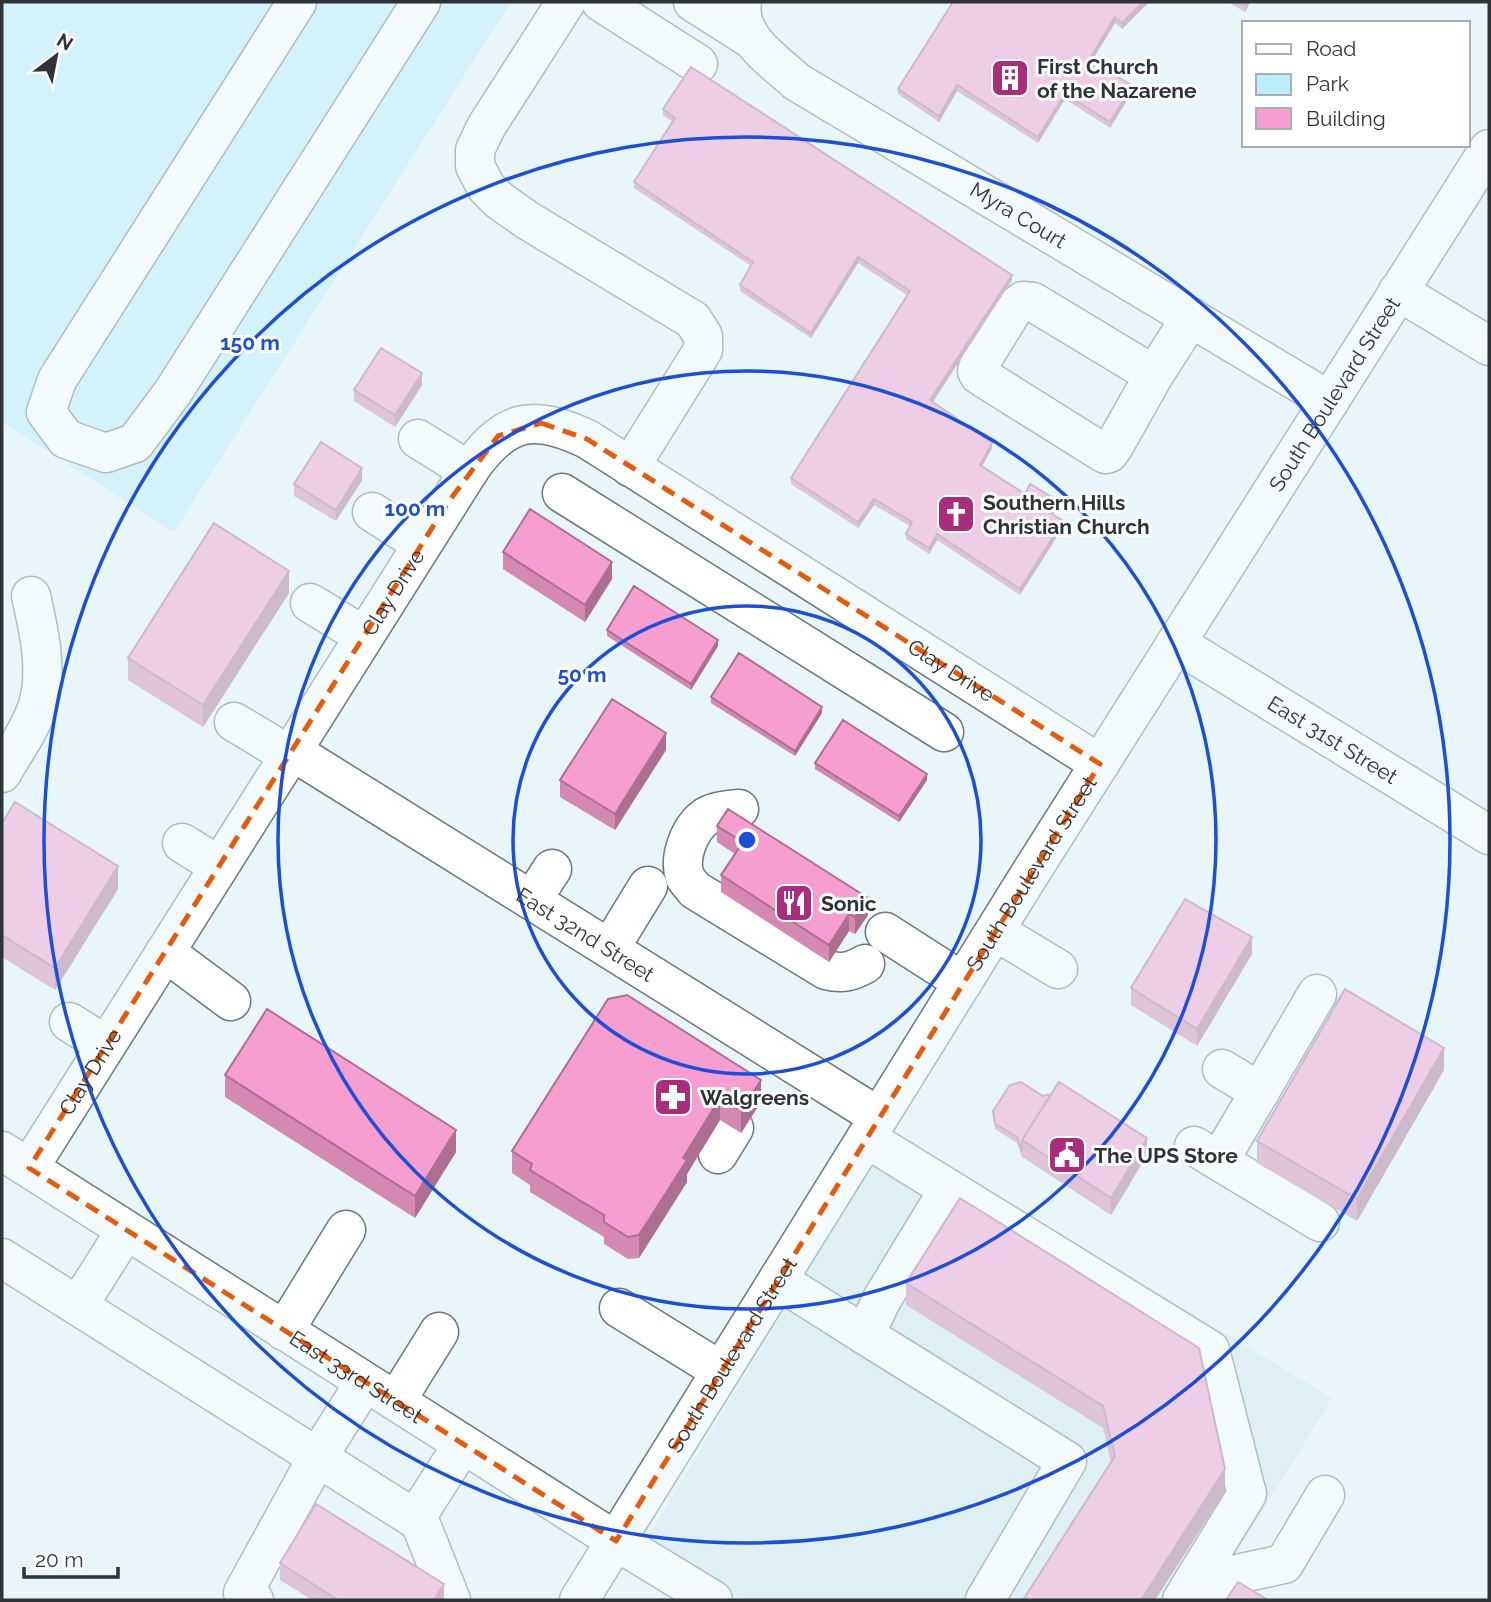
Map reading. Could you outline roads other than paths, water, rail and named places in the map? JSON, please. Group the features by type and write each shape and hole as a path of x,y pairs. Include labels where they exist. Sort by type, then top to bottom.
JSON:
{"street":[{"path":"297,2 57,380 46,412 66,439 106,453 135,443 173,392 421,2"},
{"path":"566,2 486,127 475,150 475,166 486,187 500,201 693,320 703,336 703,350 630,467"},
{"path":"601,2 698,64"},
{"name":"Myra Court","path":"693,2 751,39 797,82 1330,401"},
{"path":"742,2 741,12 751,39"},
{"name":"South Boulevard Street","path":"579,1600 963,982 1489,149"},
{"path":"1398,291 1489,346"},
{"path":"1154,375 1032,302 1023,301 1014,308 977,370 979,375 1100,452 1109,453 1191,317"},
{"name":"Clay Drive","path":"15,1159 106,1045 469,471 485,448 498,436 516,426 541,423 561,427 587,439 1100,764"},
{"path":"418,439 469,471"},
{"path":"562,493 944,732"},
{"path":"648,546 680,498"},
{"path":"372,512 422,544"},
{"path":"2,773 29,727 42,685 39,642 31,596"},
{"path":"310,603 364,636"},
{"path":"863,681 892,633"},
{"name":"East 31st Street","path":"1176,643 1489,835"},
{"name":"East 32nd Street","path":"234,722 290,753 532,900 779,1054 949,1189 1210,1350 1247,1494 1182,1600"},
{"path":"740,809 709,814 698,823 687,844 684,858 685,878 695,890 826,970 849,972 865,964"},
{"path":"182,843 219,866"},
{"path":"532,900 552,869"},
{"path":"610,948 648,886"},
{"path":"995,931 1058,970"},
{"path":"886,932 963,982"},
{"path":"165,952 231,1001"},
{"path":"1317,994 1260,1092 1206,1154 1320,1222"},
{"path":"69,1022 106,1045"},
{"path":"760,1086 779,1054"},
{"path":"1222,1069 1260,1092"},
{"name":"East 33rd Street","path":"15,1159 713,1600"},
{"path":"865,1335 882,1299 949,1189"},
{"path":"78,1306 126,1230"},
{"path":"284,1331 346,1230"},
{"path":"2,1258 420,1522 452,1600"},
{"path":"778,1280 1067,1461 985,1600"},
{"path":"619,1308 721,1371"},
{"path":"243,1598 317,1458 439,1332"},
{"path":"415,1519 463,1444"},
{"path":"1216,1600 1232,1575 1284,1564 1325,1495"}],"place":[{"name":"First Church of the Nazarene","path":"1010,78"},
{"name":"Southern Hills Christian Church","path":"956,514"},
{"name":"Sonic","path":"794,903"},
{"name":"Walgreens","path":"673,1097"},
{"name":"The UPS Store","path":"1067,1155"}]}
